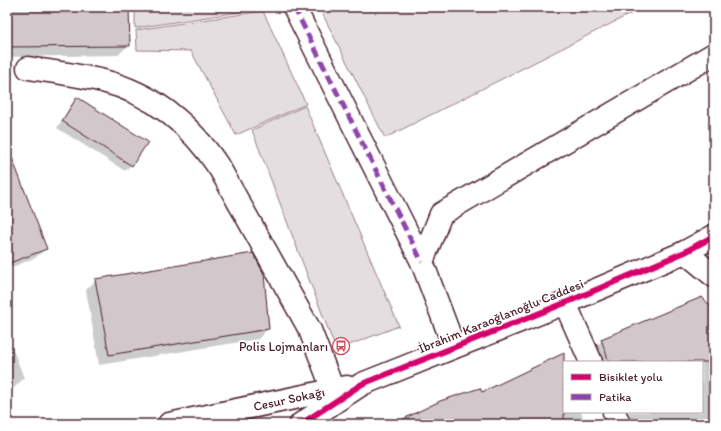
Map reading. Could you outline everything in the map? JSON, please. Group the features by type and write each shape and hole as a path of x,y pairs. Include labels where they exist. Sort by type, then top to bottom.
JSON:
{"street":[{"path":"294,7 422,262 454,347"},
{"path":"422,262 441,214 714,54"},
{"path":"28,68 103,81 125,88 167,110 187,127 205,147 220,169 303,316 310,330 333,390"},
{"name":"İbrahim Karaoğlanoğlu Caddesi","path":"300,424 362,384 565,303 685,252 714,236"},
{"path":"685,252 714,276"},
{"path":"565,303 591,361"},
{"name":"Cesur Sokağı","path":"169,424 362,384"},
{"path":"614,413 619,424"}],"shaded area":[{"path":"135,7 259,7 260,9 135,28"},
{"path":"319,7 644,7 385,138"},
{"path":"263,11 306,104 236,135 191,51 137,50 136,30"},
{"path":"305,106 399,326 336,350 252,130"}],"building":[{"path":"7,7 129,7 130,46 7,47"},
{"path":"77,97 148,142 132,166 62,121"},
{"path":"7,150 9,150 47,249 7,264"},
{"path":"253,253 264,274 269,329 109,355 95,279"},
{"path":"702,297 714,310 714,362 609,361 601,339"},
{"path":"564,353 564,424 393,424 440,401 480,388 482,392"}],"marked path":[{"path":"294,7 422,262"}],"cycle path":[{"path":"301,424 362,384 565,303 685,252 714,236"}],"place":[{"name":"Polis Lojmanları","path":"341,346"}]}
